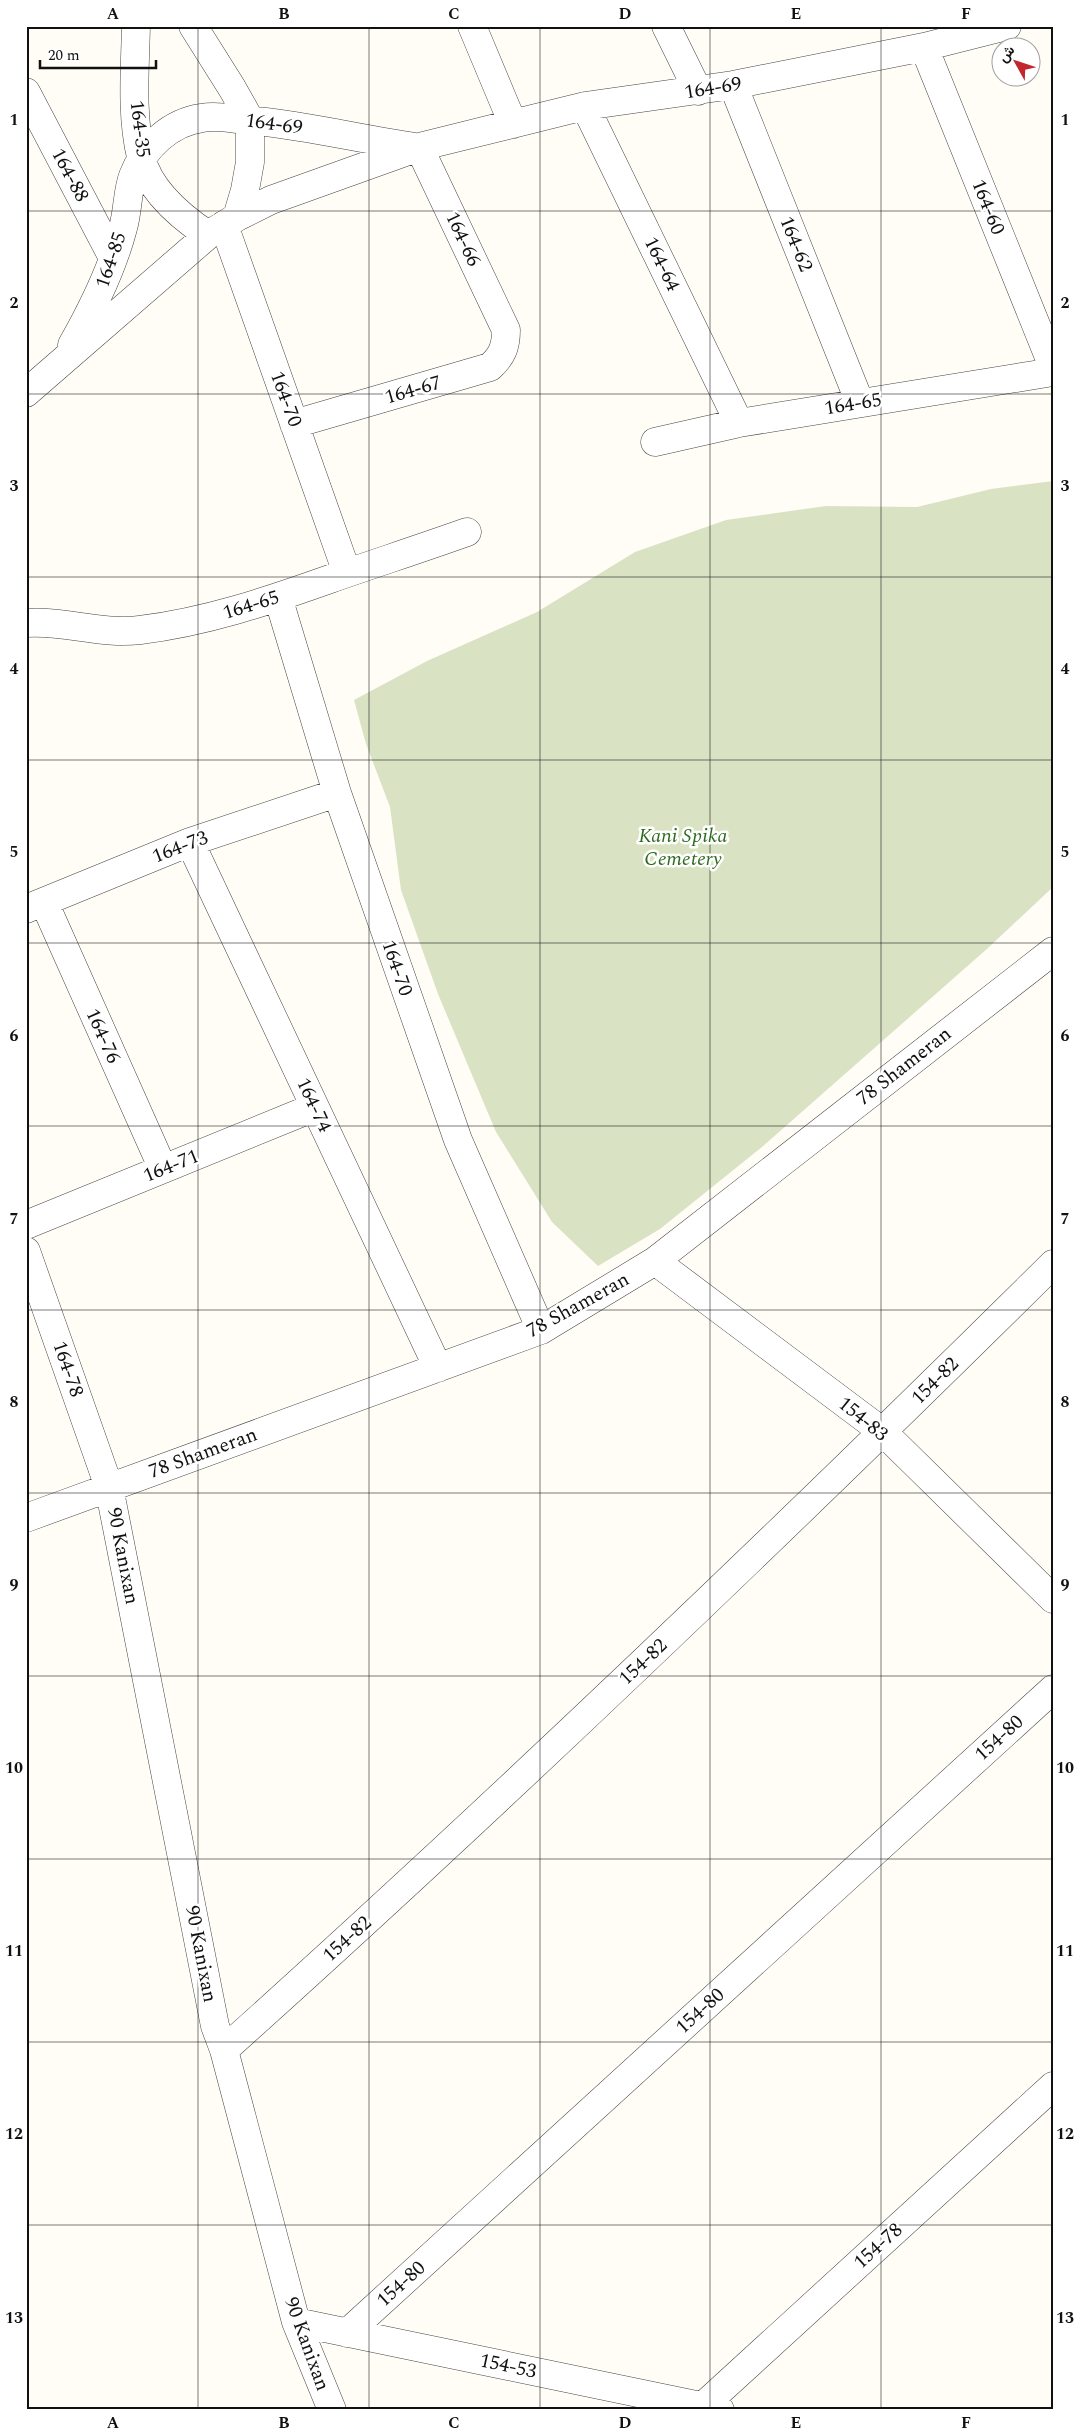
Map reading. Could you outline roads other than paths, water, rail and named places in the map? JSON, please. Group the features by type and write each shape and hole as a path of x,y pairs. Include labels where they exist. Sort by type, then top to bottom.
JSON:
{"street":[{"name":"164-35","path":"136,26 135,86 141,158 150,177 175,209 223,225"},
{"path":"193,26 250,120 250,162 245,190 223,225"},
{"path":"472,26 513,124"},
{"path":"666,26 698,91"},
{"name":"164-69","path":"223,225 271,200 419,147 585,106 733,85 924,47 1005,27"},
{"name":"164-60","path":"924,47 1053,368"},
{"name":"164-62","path":"733,85 860,404"},
{"name":"164-88","path":"26,92 113,258"},
{"name":"164-64","path":"585,106 739,423"},
{"name":"164-69","path":"141,158 154,142 184,123 201,118 221,117 277,123 347,137 419,147"},
{"name":"164-66","path":"419,147 506,330"},
{"name":"164-85","path":"66,357 104,286 123,228 132,177 141,158"},
{"name":"164-85","path":"26,393 223,225"},
{"name":"164-70","path":"223,225 347,573"},
{"name":"164-67","path":"294,424 490,367 500,358 506,344 506,330"},
{"name":"164-65","path":"655,442 739,423 1053,372"},
{"name":"164-65","path":"26,623 67,624 90,628 137,631 194,621 278,597 467,532"},
{"name":"164-70","path":"278,597 337,793 458,1140 541,1330"},
{"name":"164-73","path":"35,905 190,842 337,793"},
{"name":"164-74","path":"190,842 438,1368"},
{"name":"164-76","path":"35,905 163,1169"},
{"name":"78 Shameran","path":"26,1518 541,1330 655,1261 1053,951"},
{"name":"164-71","path":"26,1225 315,1107"},
{"name":"164-78","path":"26,1251 109,1487"},
{"name":"154-83","path":"655,1261 882,1432 1053,1599"},
{"name":"154-82","path":"224,2050 403,1889 819,1496 1053,1264"},
{"name":"90 Kanixan","path":"109,1487 214,2017 296,2322 332,2410"},
{"name":"154-80","path":"347,2333 1053,1689"},
{"name":"154-78","path":"712,2408 1053,2086"},
{"name":"154-53","path":"296,2322 712,2408"}],"park label":[{"name":"Kani Spika Cemetery","path":"683,848"}]}
